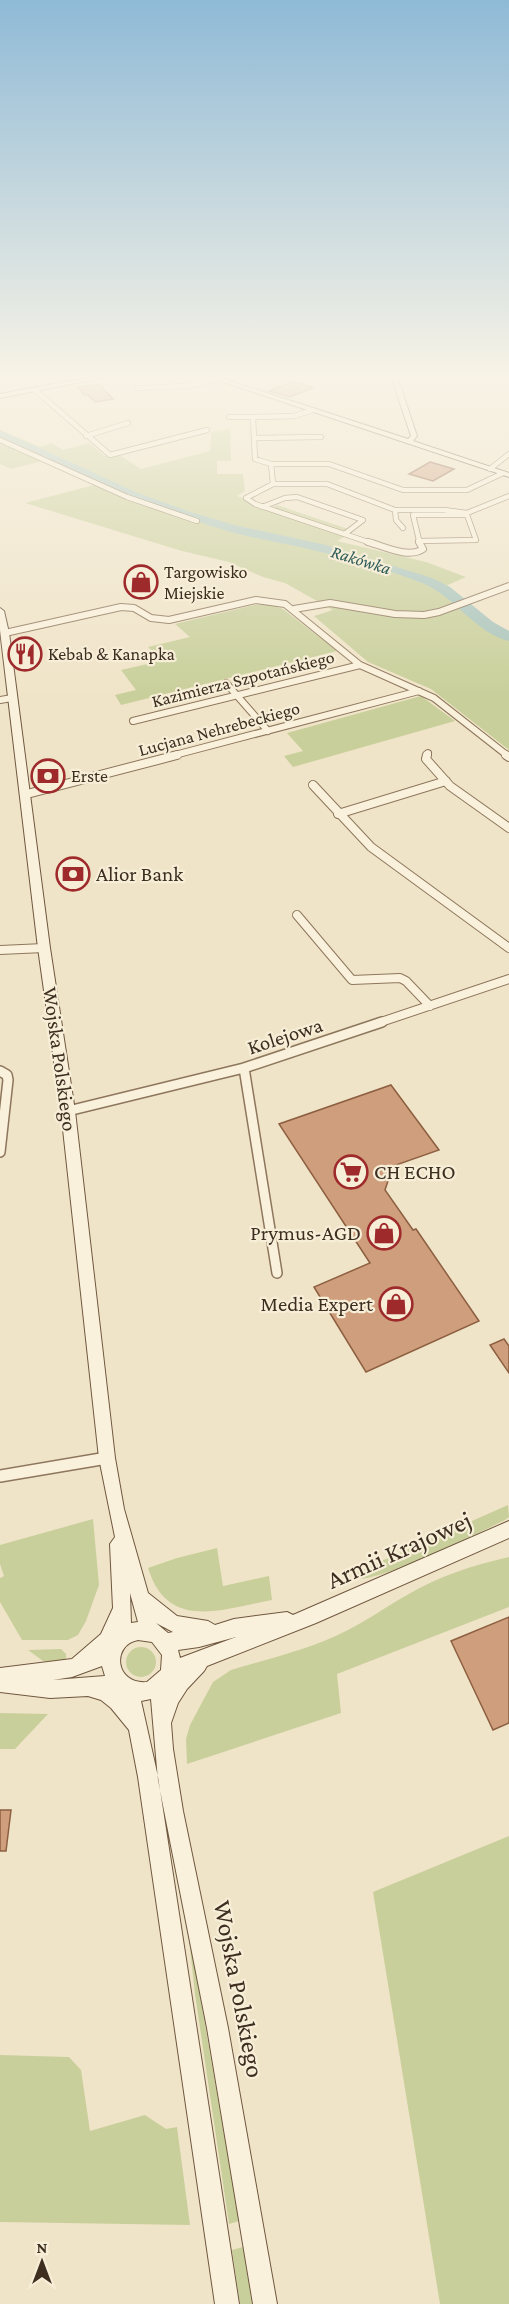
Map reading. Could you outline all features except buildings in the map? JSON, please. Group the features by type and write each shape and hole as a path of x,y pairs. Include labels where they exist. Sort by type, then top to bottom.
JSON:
{"street":[{"path":"90,481 127,497 196,521"},
{"path":"374,481 406,490 467,490 490,481"},
{"path":"467,514 444,510 395,510 327,484 273,484 246,498 262,507 346,533 350,537 408,553 422,551 413,515 467,514 509,496"},
{"path":"262,507 285,498 297,497 363,520 346,533"},
{"path":"395,510 396,520 403,528"},
{"path":"418,541 476,540 467,514"},
{"path":"294,609 330,603 389,613 417,615 436,613 509,586"},
{"path":"5,633 101,612 139,612 151,618 175,619 262,600 278,602 294,609 360,665 419,690 448,708 509,757"},
{"name":"Wojska Polskiego","path":"0,611 27,794 44,948 68,1112 108,1458 116,1509 123,1606 118,1645"},
{"name":"Kazimierza Szpotańskiego","path":"133,721 360,665"},
{"path":"226,683 268,730"},
{"name":"Lucjana Nehrebeckiego","path":"27,794 419,690"},
{"path":"0,700 12,698"},
{"path":"428,753 426,761 446,781 509,828"},
{"path":"338,814 446,781"},
{"path":"313,785 338,814 372,847 509,948"},
{"path":"297,915 352,980 400,978 406,981 430,1006"},
{"path":"0,950 44,948"},
{"name":"Kolejowa","path":"68,1112 244,1068 509,979"},
{"path":"244,1068 277,1273"},
{"path":"0,1071 7,1076 8,1080 0,1152"},
{"path":"0,1476 108,1458"},
{"name":"Wojska Polskiego","path":"116,1509 148,1630"},
{"name":"Armii Krajowej","path":"164,1679 205,1659 310,1617 509,1529"},
{"path":"138,1595 152,1611 178,1626 192,1630 234,1628"},
{"path":"80,1665 107,1640 123,1606"},
{"name":"Armii Krajowej","path":"166,1642 200,1638 234,1628 310,1617"},
{"path":"0,1677 40,1673 80,1665 118,1645 140,1630 155,1633 166,1642 171,1662 164,1679 150,1691 140,1693 126,1689 81,1687 50,1689 0,1683"},
{"path":"118,1645 112,1671 126,1689 148,1777 227,2304"},
{"path":"162,1725 170,1698 179,1681 205,1659"},
{"name":"Wojska Polskiego","path":"164,1679 162,1725 170,1805 190,1883 211,1992 264,2304"},
{"path":"81,1687 105,1691 117,1699 137,1730"}],"green space":[{"path":"84,481 244,481 245,491 237,496 271,508 277,505 354,531 337,541 426,562 466,577 441,588 488,625 509,637 509,750 431,689 368,662 314,616 333,610 285,583 263,577 229,562 182,551 25,503 94,485"},
{"path":"269,604 283,609 337,651 121,705 115,695 136,690 121,670 161,661 148,647 190,637 175,624 254,605"},
{"path":"421,696 455,721 293,767 284,756 303,751 287,733"},
{"path":"508,1505 509,1517 474,1535 403,1567 364,1579 353,1578 352,1574"},
{"path":"93,1519 99,1585 86,1621 78,1635 68,1640 22,1640 0,1602 0,1578 4,1576 0,1564 0,1545"},
{"path":"217,1548 223,1586 269,1576 272,1600 216,1611 199,1611 183,1609 169,1601 157,1588 148,1568"},
{"path":"509,1557 509,1607 337,1674 341,1713 187,1764 186,1739 190,1725 213,1682 231,1670 320,1643 355,1626 431,1582"},
{"path":"141,1647 152,1651 156,1662 152,1673 141,1677 130,1673 126,1662 130,1651"},
{"path":"61,1649 66,1654 66,1662 43,1661 28,1650"},
{"path":"0,1713 48,1714 15,1749 0,1749"},
{"path":"509,1836 509,2304 440,2304 373,1892"},
{"path":"187,1920 239,2221 229,2224 195,1994"},
{"path":"0,2055 69,2057 81,2070 90,2131 145,2115 166,2129 177,2127 190,2225 0,2222"},
{"path":"243,2247 252,2304 240,2304 232,2250"}],"waterway":[{"name":"Rakówka","path":"103,481 134,495 231,528 322,548 428,581 445,590 488,625 509,637"}],"place":[{"name":"Targowisko Miejskie","path":"141,582"},
{"name":"Kebab & Kanapka","path":"25,654"},
{"name":"Erste","path":"48,776"},
{"name":"Alior Bank","path":"73,874"},
{"name":"CH ECHO","path":"351,1172"},
{"name":"Prymus-AGD","path":"384,1233"},
{"name":"Media Expert","path":"396,1304"}]}
